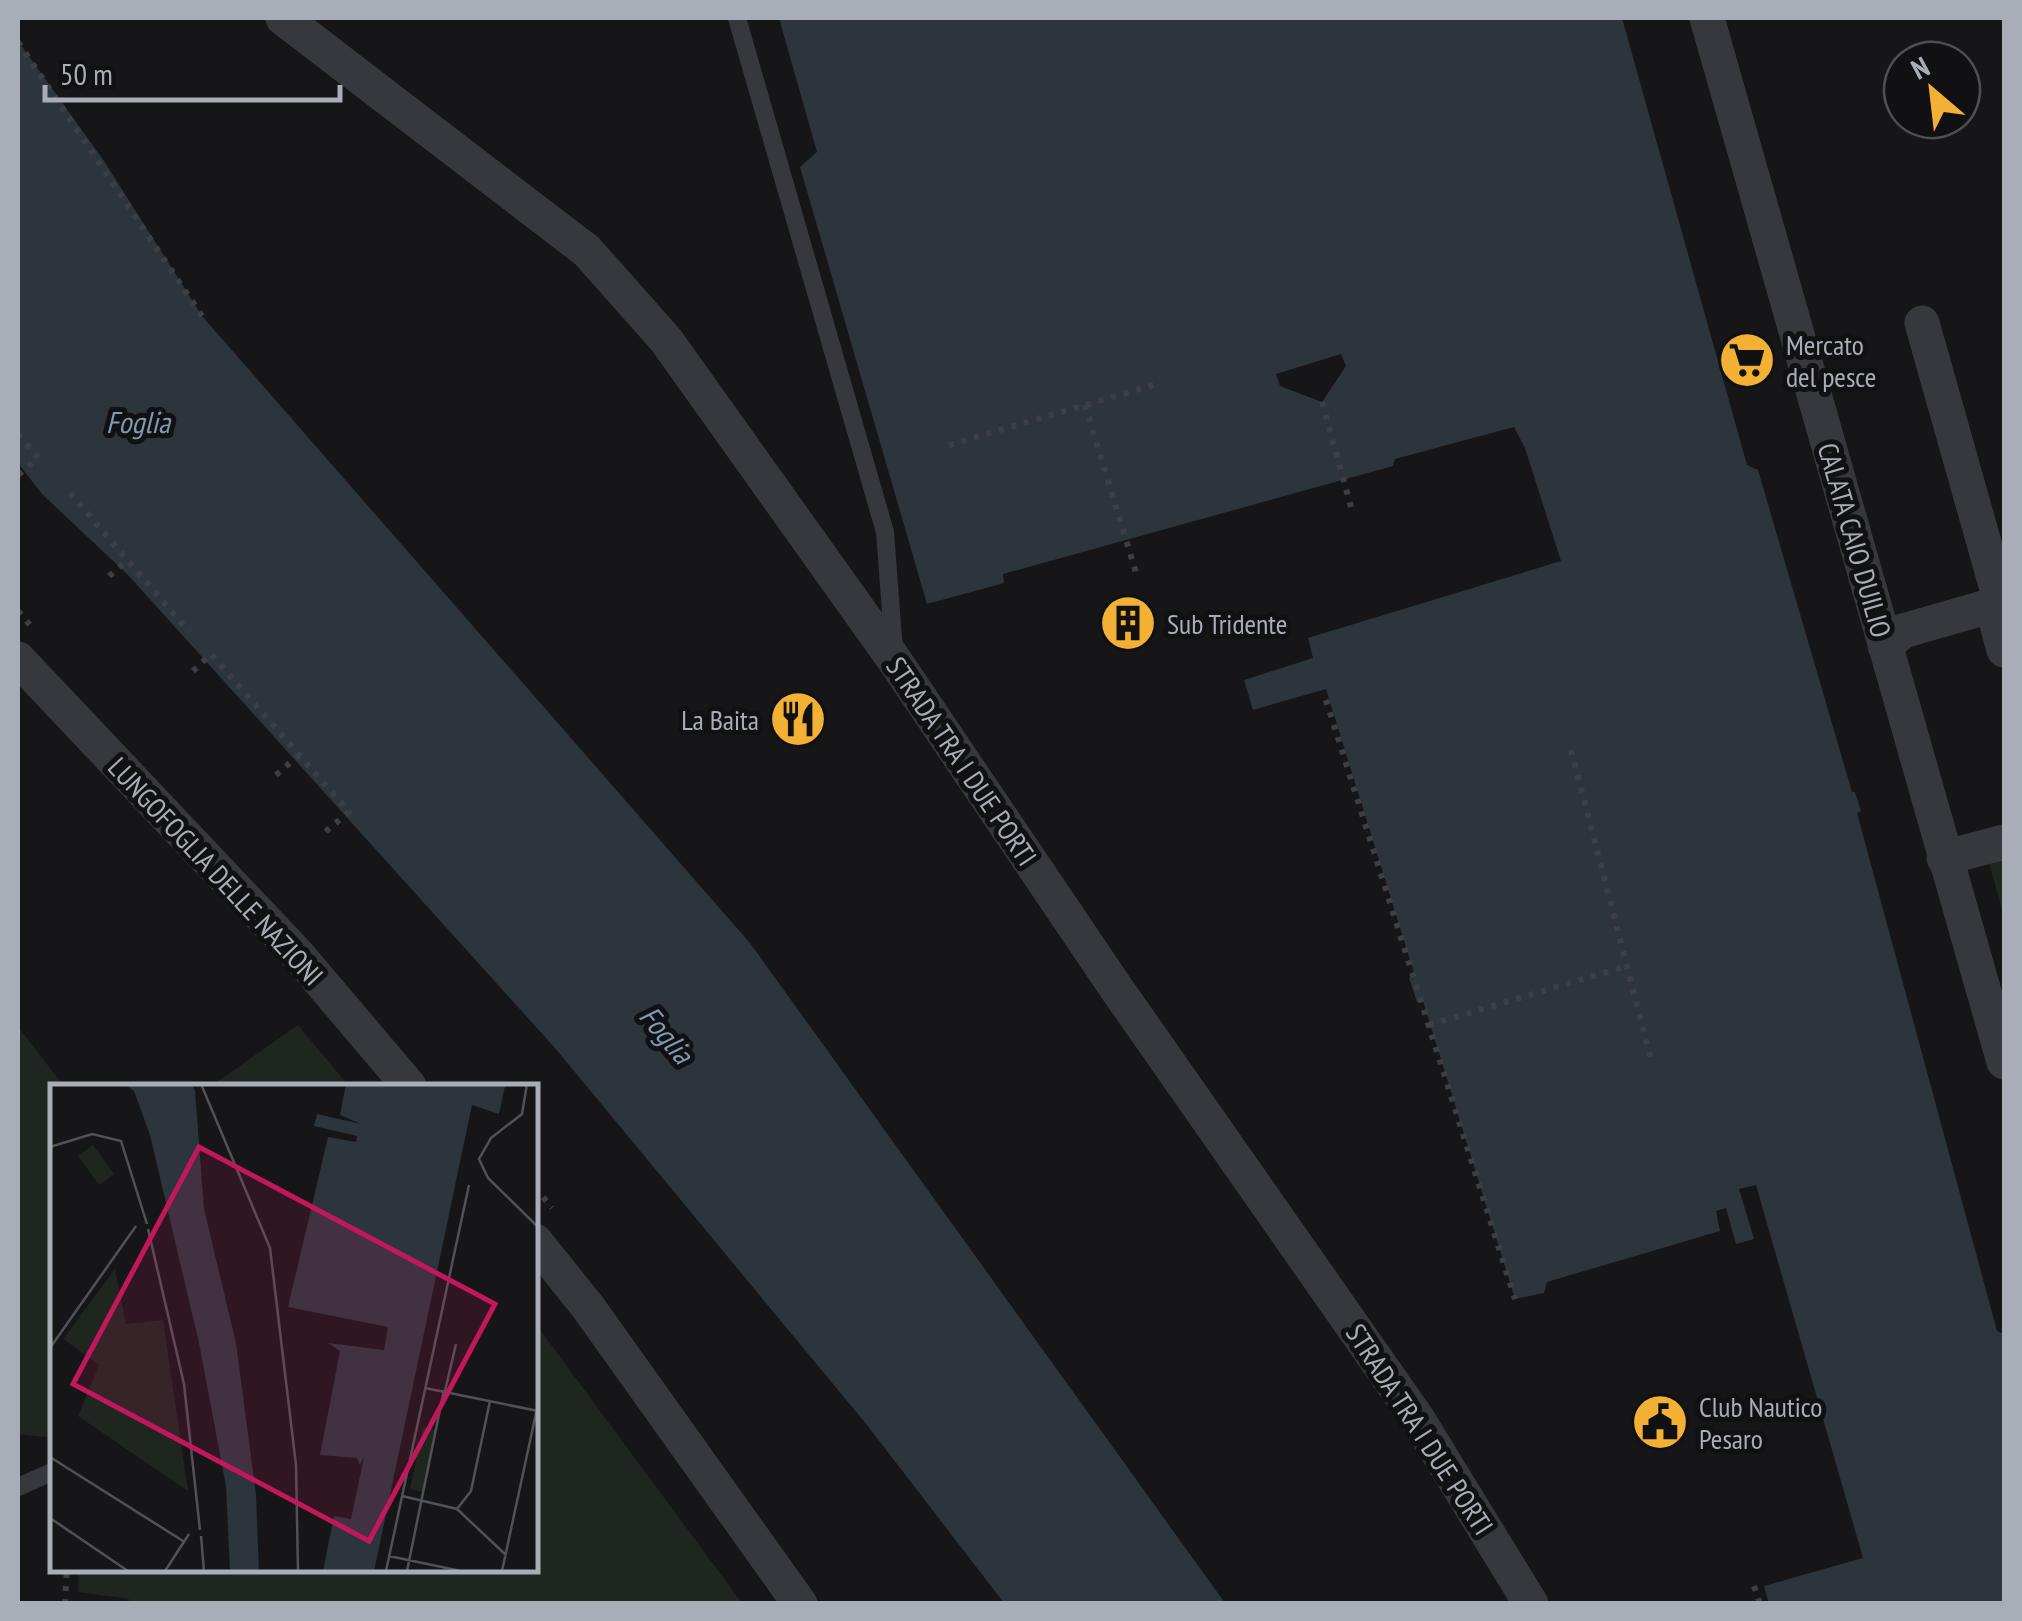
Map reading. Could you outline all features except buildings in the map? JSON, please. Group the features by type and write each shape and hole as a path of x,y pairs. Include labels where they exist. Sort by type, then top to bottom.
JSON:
{"street":[{"name":"STRADA TRA I DUE PORTI","path":"283,18 587,251 666,340 895,661 1114,985 1418,1418 1532,1604"},
{"name":"CALATA CAIO DUILIO","path":"1707,18 2004,1062"},
{"path":"1922,323 1999,604 2004,650"},
{"path":"1885,646 1903,632 1999,604"},
{"name":"LUNGOFOGLIA DELLE NAZIONI","path":"18,660 298,955 408,1084"},
{"path":"1944,858 2004,842"},
{"path":"538,1245 588,1307 800,1604"}],"lane":[{"path":"737,18 885,532 895,661"},
{"path":"18,1487 50,1473"}],"path":[{"path":"18,42 202,316"},
{"path":"949,446 1156,384"},
{"path":"1322,402 1353,514"},
{"path":"1085,405 1137,576"},
{"path":"18,434 38,458 18,475"},
{"path":"70,493 189,632"},
{"path":"108,576 127,560"},
{"path":"193,671 211,654 350,812 325,832"},
{"path":"1326,700 1516,1299"},
{"path":"1571,750 1652,1063"},
{"path":"276,775 300,755"},
{"path":"1429,1026 1628,966"},
{"path":"66,1604 68,1571"},
{"path":"1754,1586 1760,1604"}],"shaded area":[{"path":"2004,854 2004,917 1988,859"},
{"path":"298,1025 347,1084 214,1084"},
{"path":"18,1027 62,1084 50,1084 50,1438 18,1434"},
{"path":"538,1327 742,1603 129,1604 129,1599 78,1592 79,1571 538,1571"}],"water":[{"path":"779,18 1622,18 1747,465 1758,470 1852,792 1861,811 1857,813 1997,1331 2004,1334 2004,1603 1769,1603 1764,1586 1863,1558 1756,1185 1739,1189 1754,1239 1736,1244 1726,1208 1716,1211 1720,1231 1547,1282 1544,1293 1515,1299 1423,1001 1417,1002 1409,978 1415,976 1326,689 1253,710 1244,680 1313,658 1308,638 1561,561 1525,448 1514,427 1395,459 1393,466 1003,574 1004,583 927,604 800,167 817,152"},
{"name":"Foglia","path":"18,41 104,161 202,316 750,943 1225,1603 1004,1603 867,1425 555,1048 128,575 42,494 18,463"}],"pier":[{"path":"1341,354 1346,366 1322,402 1280,386 1276,374"}],"place":[{"name":"Mercato del pesce","path":"1747,360"},
{"name":"Sub Tridente","path":"1128,623"},
{"name":"La Baita","path":"798,719"},
{"name":"Club Nautico Pesaro","path":"1660,1422"}]}
